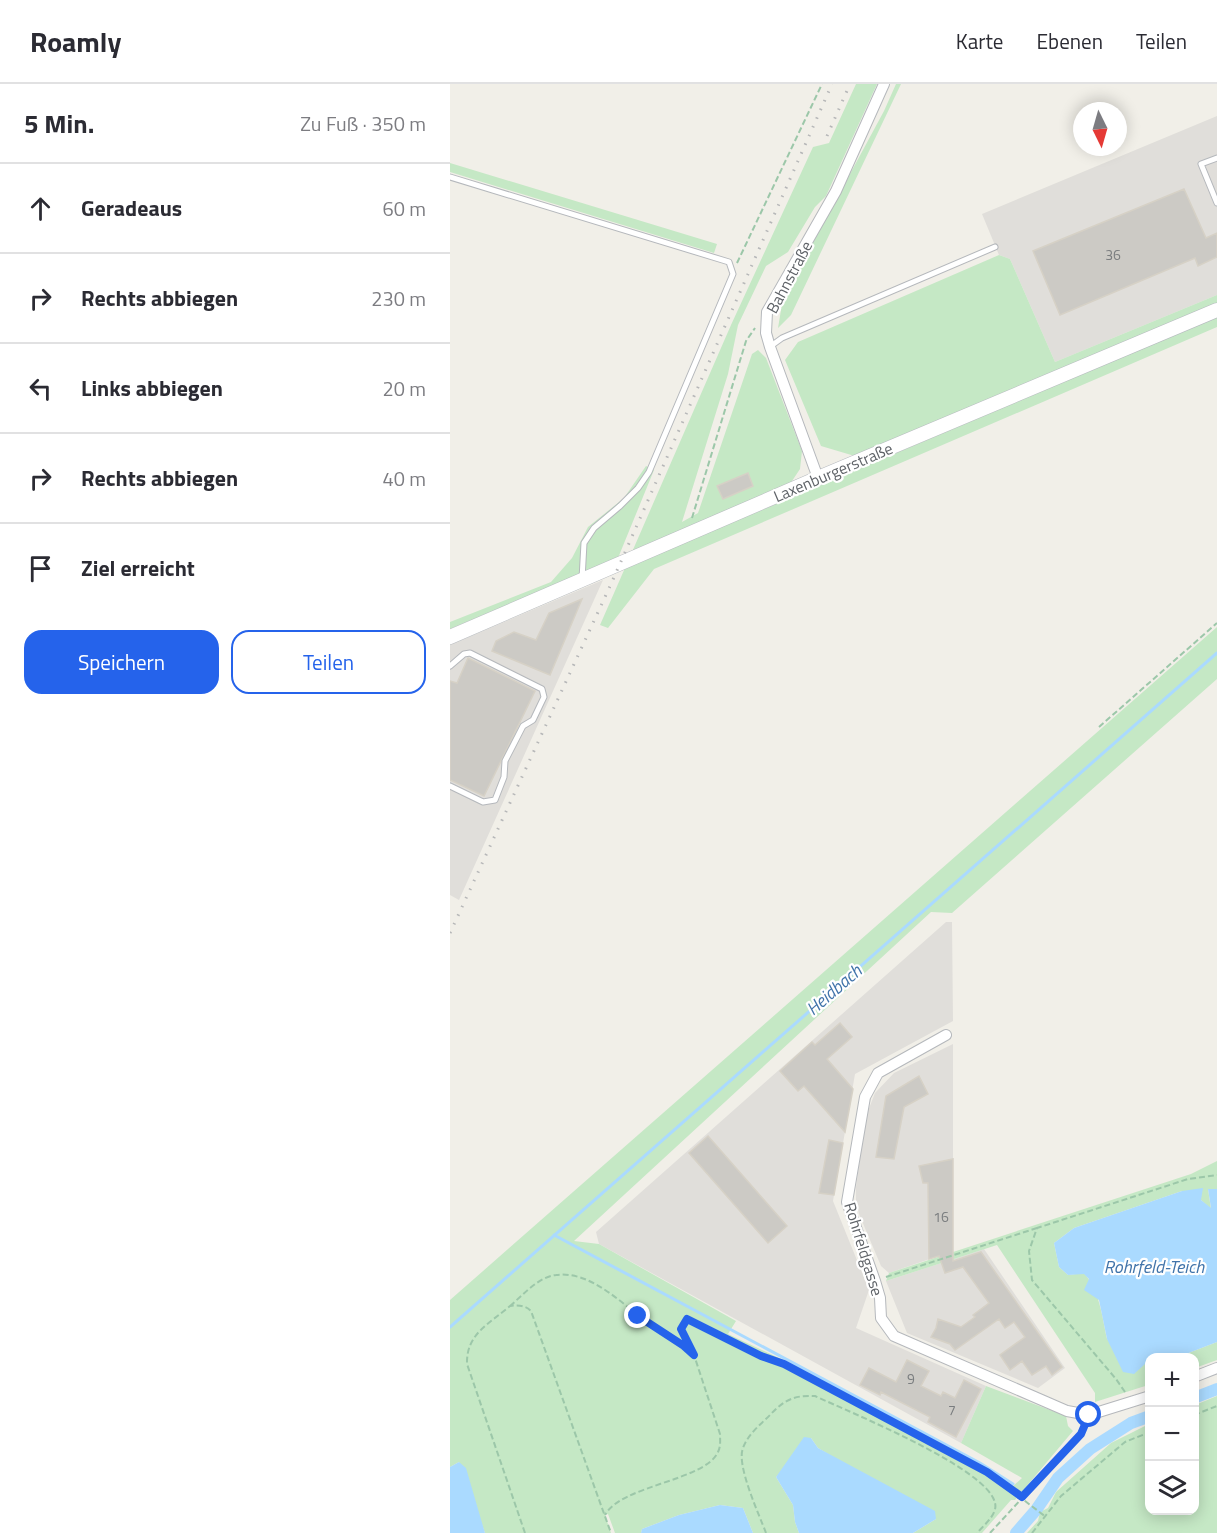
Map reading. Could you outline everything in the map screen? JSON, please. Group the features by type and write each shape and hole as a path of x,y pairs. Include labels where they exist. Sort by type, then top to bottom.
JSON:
{"street":[{"name":"Bahnstraße","path":"818,478 770,347 766,333 767,312 836,191 884,84"},
{"name":"Laxenburgerstraße","path":"450,638 818,478 1217,310"},
{"name":"Rohrfeldgasse","path":"946,1035 878,1073 865,1097 847,1202 880,1298 881,1318 894,1336 1067,1411 1089,1415 1145,1398"},
{"path":"1199,1375 1217,1368"}],"lane":[{"path":"1217,158 1201,164 1217,203"},
{"path":"450,177 729,262 733,274 649,471 638,488 620,507 594,528 584,543 582,581"},
{"path":"770,347 782,338 995,247"},
{"path":"450,666 464,654 470,654 542,689 544,697 532,720 523,726 505,761 504,777 495,800 483,802 450,786"}],"path":[{"path":"733,274 822,84"},
{"path":"686,535 746,341 767,312"},
{"path":"1099,727 1217,623"},
{"path":"875,1281 1188,1179 1217,1175"},
{"path":"1037,1228 1029,1251 1032,1280 1116,1379 1132,1403"},
{"path":"525,1533 467,1364 467,1353 472,1339 545,1278 571,1275 584,1278 602,1289 653,1328 684,1346 694,1355"},
{"path":"510,1306 522,1306 531,1311 611,1533"},
{"path":"605,1515 609,1507 621,1500 693,1471 711,1461 717,1454 720,1434 694,1355 681,1329 687,1319 761,1356 784,1364 987,1472 1046,1517"},
{"path":"766,1533 743,1466 742,1449 750,1435 780,1404 800,1395 815,1396 927,1447 974,1477 988,1488 996,1503 994,1513 977,1533"},
{"path":"1199,1413 1217,1406"},
{"path":"990,1533 1081,1434 1089,1415"},
{"path":"1032,1533 1061,1496 1125,1442 1145,1434"}],"shaded area":[{"path":"1217,116 1217,295 1055,362 1010,259 999,255 982,214 1121,156 1127,156 1127,154"},
{"path":"603,580 459,900 450,895 450,645"},
{"path":"946,922 952,922 953,1021 855,1074 833,1201 869,1290 856,1328 986,1386 961,1443 599,1244 596,1232"},
{"path":"953,1044 953,1251 889,1273 881,1266 859,1214 856,1201 866,1116 875,1093 894,1073"},
{"path":"984,1249 1065,1368 1038,1388 907,1333 886,1281"}],"green space":[{"path":"856,84 877,84 826,196 815,207 788,252 766,266 738,325 728,374 682,522 698,513 752,354 758,350 766,358 802,451 800,469 790,484 632,552 731,325 813,147 829,143"},
{"path":"896,84 901,84 791,315 778,328 783,298 884,111"},
{"path":"450,163 717,244 714,253 450,172"},
{"path":"999,255 1010,259 1055,362 1217,295 1217,305 858,457 821,446 785,360 798,342"},
{"path":"1217,317 1217,327 654,569 608,628 600,625 625,568"},
{"path":"646,466 654,470 618,558 450,629 450,622 551,582 572,558 588,527 624,498"},
{"path":"1217,627 1217,679 952,913 931,912 574,1241 599,1244 736,1321 728,1334 792,1364 981,1466 1012,1487 1022,1478 961,1443 986,1386 1066,1416 1068,1426 1073,1431 1015,1500 1011,1500 982,1533 913,1533 936,1519 818,1448 811,1438 776,1477 793,1505 799,1533 753,1533 743,1508 720,1505 679,1515 642,1529 641,1533 615,1533 608,1514 605,1515 611,1533 485,1533 459,1462 450,1467 450,1300"},
{"path":"1217,1161 1217,1189 1208,1189 1211,1209 1201,1200 1182,1191 1074,1228 1054,1243 1059,1267 1068,1275 1084,1273 1094,1288 1100,1304 1107,1339 1145,1364 1145,1386 1095,1402 1095,1393 997,1245 886,1281 889,1273 1191,1174"},
{"path":"1217,1342 1217,1360 1199,1367 1199,1353 1188,1353"},
{"path":"1217,1396 1217,1533 1027,1533 1038,1521 1040,1512 1048,1508 1056,1492 1111,1443 1145,1426 1145,1515 1199,1515 1199,1403"}],"water":[{"name":"Rohrfeld-Teich","path":"1203,1188 1201,1200 1211,1208 1208,1189 1217,1189 1217,1342 1188,1353 1145,1353 1145,1364 1134,1374 1123,1372 1107,1339 1099,1300 1084,1290 1089,1279 1084,1274 1068,1275 1059,1267 1054,1243 1074,1228 1182,1191"},
{"path":"804,1437 811,1438 818,1448 935,1511 936,1519 913,1533 799,1533 793,1505 776,1477"},
{"path":"459,1462 466,1468 485,1533 450,1533 450,1467"},
{"path":"720,1505 743,1508 753,1533 641,1533 642,1529 679,1515"}],"building":[{"path":"1184,189 1206,238 1217,233 1217,257 1198,266 1195,258 1060,315 1033,251"},
{"path":"748,473 753,486 723,499 717,486"},
{"path":"582,599 550,675 492,651 496,641 514,632 536,640 549,613"},
{"path":"468,658 535,691 484,796 450,780 450,681 457,683"},
{"path":"840,1023 852,1037 827,1059 853,1089 845,1132 804,1086 798,1091 780,1071 812,1042 815,1045"},
{"path":"919,1076 928,1094 904,1107 894,1159 876,1157 886,1096"},
{"path":"708,1136 787,1226 768,1243 689,1153"},
{"path":"829,1140 843,1143 834,1195 819,1193"},
{"path":"953,1159 953,1261 981,1252 1062,1367 1052,1375 1046,1366 1032,1375 1022,1361 1010,1370 1000,1355 1025,1337 1014,1322 1005,1328 999,1319 955,1350 950,1344 931,1337 938,1319 961,1327 989,1303 963,1267 945,1273 939,1256 929,1259 928,1183 923,1183 919,1166"},
{"path":"907,1360 929,1371 921,1386 941,1396 943,1392 955,1398 964,1380 981,1389 956,1437 928,1422 930,1417 881,1392 880,1395 860,1385 869,1368 896,1382"}],"waterway":[{"name":"Heidbach","path":"450,1327 1217,653"},
{"path":"554,1235 980,1463 1013,1484"},
{"path":"1199,1396 1217,1389"},
{"path":"1016,1533 1036,1510 1058,1478 1090,1449 1131,1423 1145,1418"}],"railway":[{"path":"450,933 611,584 832,84"},
{"path":"827,136 850,84"}],"route":[{"path":"638,1316 694,1355 681,1329 687,1319 761,1356 784,1364 987,1472 1022,1497 1081,1434 1089,1415"}]}
